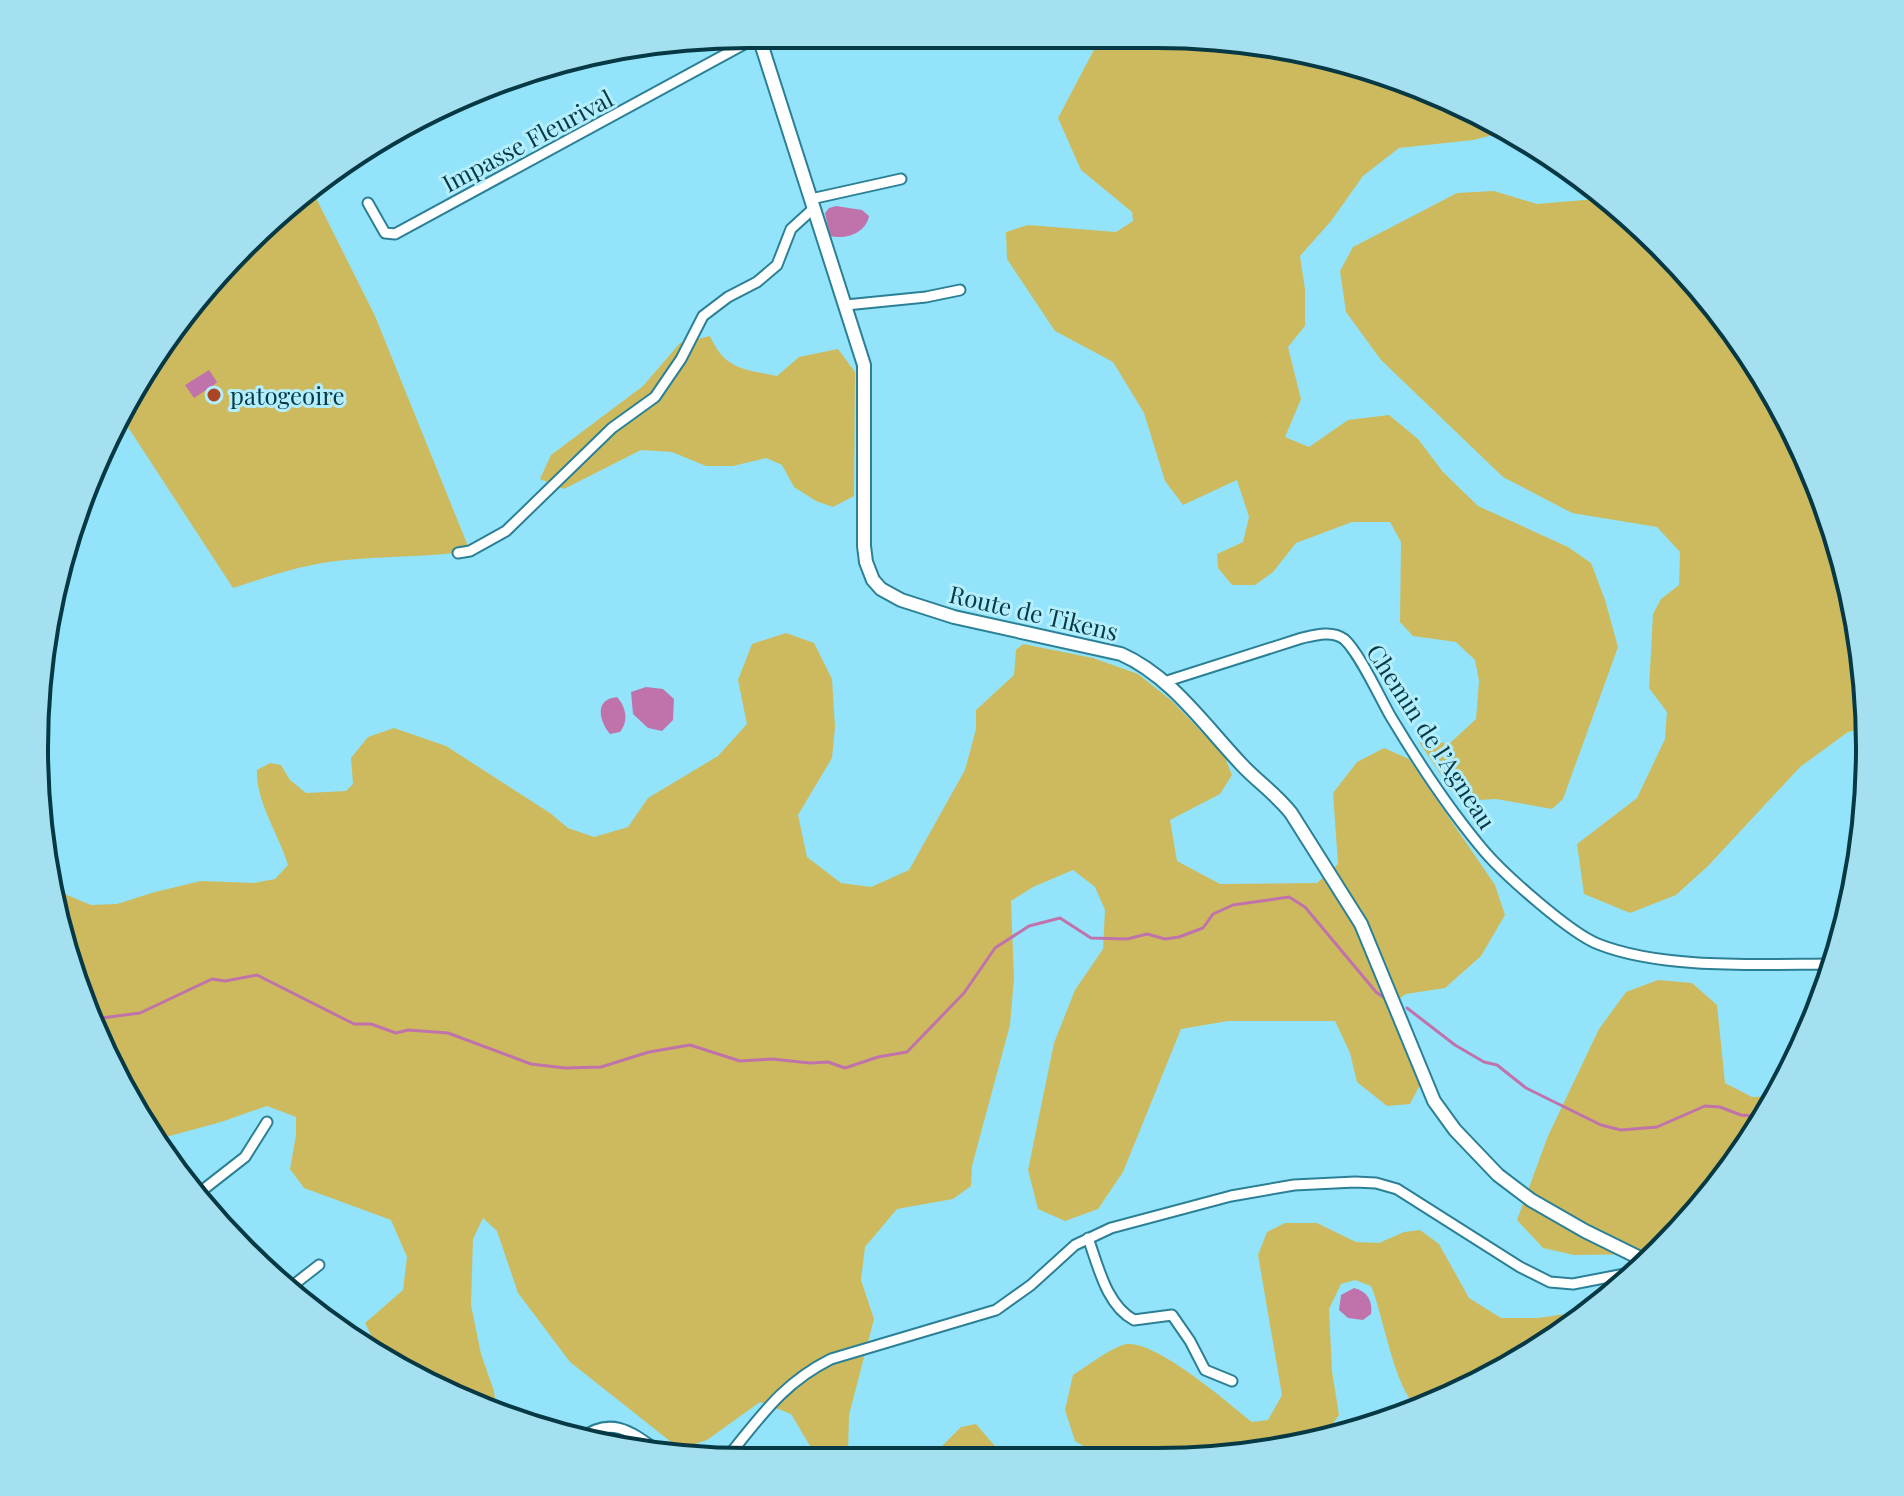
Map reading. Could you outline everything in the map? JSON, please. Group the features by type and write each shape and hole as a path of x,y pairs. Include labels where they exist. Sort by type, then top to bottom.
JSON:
{"street":[{"name":"Impasse Fleurival","path":"368,203 385,233 395,234 734,48"},
{"name":"Route de Tikens","path":"762,48 864,365 864,546 873,580 881,589 916,606 1121,654 1142,663 1164,682 1244,768 1278,796 1291,813 1361,924 1434,1101 1455,1130 1498,1175 1531,1200 1637,1256"},
{"path":"458,553 470,551 506,531 612,428 655,397 681,359 703,316 728,297 757,282 777,265 791,229 812,204 901,179"},
{"path":"846,305 926,297 960,290"},
{"name":"Chemin de l’Agneau","path":"1164,682 1302,638 1326,634 1339,636 1353,650 1394,723 1485,852 1502,870 1585,937 1608,947 1642,955 1714,964 1822,964"},
{"path":"205,1188 245,1157 267,1122"},
{"path":"735,1448 785,1387 831,1359 996,1310 1031,1285 1075,1245 1088,1238 1111,1228 1231,1196 1294,1185 1366,1183 1397,1189 1520,1267 1550,1282 1573,1284 1616,1276"},
{"path":"1088,1238 1105,1285 1118,1308 1134,1320 1172,1315 1205,1370 1232,1381"},
{"path":"297,1283 319,1265"},
{"path":"594,1431 617,1426 643,1440"}],"shaded area":[{"path":"1095,48 1202,49 1293,61 1337,72 1424,101 1493,135 1399,148 1363,176 1331,221 1300,256 1305,289 1305,326 1288,347 1301,399 1285,437 1309,447 1348,420 1389,415 1418,439 1443,472 1478,506 1568,547 1591,563 1618,647 1563,799 1552,809 1496,799 1459,801 1419,742 1450,743 1476,719 1479,681 1475,660 1456,642 1413,636 1400,622 1401,542 1390,522 1352,522 1296,543 1273,572 1255,585 1232,585 1218,568 1217,554 1243,542 1249,517 1237,480 1183,505 1165,481 1144,413 1113,362 1055,331 1007,259 1006,232 1028,225 1116,232 1133,221 1132,212 1081,170 1058,118"},
{"path":"1494,191 1537,204 1590,200 1651,253 1682,286 1738,359 1784,438 1819,523 1843,611 1856,730 1848,732 1800,767 1708,866 1676,895 1630,913 1584,894 1577,844 1637,798 1665,739 1667,712 1649,688 1653,614 1661,599 1679,585 1680,552 1657,527 1572,513 1503,477 1381,360 1346,312 1340,271 1353,247 1457,193"},
{"path":"316,198 375,316 470,551 317,564 233,588 127,426 166,359 222,286 286,222"},
{"path":"836,206 862,210 869,216 864,227 854,234 830,236 825,213"},
{"path":"710,336 729,362 777,376 799,357 838,349 855,372 854,496 833,507 816,501 794,487 782,465 766,458 733,466 706,466 672,452 641,450 564,489 540,479 551,455 643,386 680,343"},
{"path":"209,370 217,382 213,386 222,401 213,401 206,390 194,398 185,385"},
{"path":"786,633 814,643 832,679 835,727 832,758 798,815 807,857 841,883 871,887 909,870 965,770 976,729 976,710 1014,675 1016,650 1023,644 1093,658 1138,674 1172,701 1224,755 1232,775 1220,794 1170,820 1177,861 1220,884 1317,883 1338,864 1333,793 1357,762 1384,748 1409,759 1495,885 1505,915 1481,956 1445,988 1406,994 1387,1007 1420,1085 1410,1104 1387,1106 1357,1082 1350,1053 1335,1021 1228,1021 1181,1029 1123,1172 1098,1209 1065,1221 1038,1209 1028,1170 1054,1043 1075,990 1103,949 1105,910 1095,887 1073,870 1033,887 1011,901 1014,978 1010,1025 972,1166 971,1186 953,1199 897,1209 865,1247 861,1280 874,1319 849,1415 848,1448 810,1448 791,1414 760,1402 707,1440 690,1446 673,1444 570,1362 518,1293 497,1231 483,1218 473,1239 471,1305 495,1401 438,1376 373,1338 365,1323 403,1290 407,1257 391,1220 304,1188 290,1169 296,1117 267,1106 166,1137 120,1058 101,1016 85,973 63,892 91,905 117,904 201,881 254,883 275,879 288,865 260,793 257,770 270,763 281,765 290,780 306,793 346,791 353,784 351,758 368,737 394,728 446,746 550,813 568,828 594,837 628,827 648,798 718,756 747,724 738,680 752,644"},
{"path":"646,687 663,689 674,699 673,720 662,731 648,728 633,714 631,692"},
{"path":"617,697 623,705 625,723 620,732 610,734 603,723 601,711 605,702"},
{"path":"1658,980 1692,983 1717,1005 1725,1083 1752,1097 1763,1097 1711,1174 1682,1210 1639,1254 1574,1255 1543,1248 1517,1220 1548,1136 1599,1029 1626,992"},
{"path":"1285,1223 1317,1223 1356,1242 1379,1243 1404,1232 1420,1230 1439,1244 1469,1298 1501,1318 1567,1314 1506,1354 1466,1376 1411,1400 1396,1369 1371,1286 1355,1280 1341,1284 1329,1309 1332,1371 1339,1415 1331,1425 1293,1435 1202,1447 1087,1448 1075,1441 1065,1410 1073,1375 1127,1344 1156,1352 1173,1362 1252,1422 1268,1420 1282,1395 1258,1255 1267,1232"},
{"path":"1354,1288 1366,1294 1370,1301 1371,1314 1363,1320 1348,1318 1339,1310 1341,1295"},
{"path":"976,1424 997,1448 940,1448 961,1427"}],"waterway":[{"path":"102,1018 140,1013 212,979 225,981 257,975 354,1024 371,1024 396,1033 408,1030 448,1033 531,1064 565,1068 601,1067 649,1052 690,1045 740,1061 828,1062 845,1068 878,1057 907,1052 964,993 995,948 1029,926 1060,918 1091,938 1127,939 1147,934 1165,939 1203,928 1213,914 1233,905 1289,897 1305,907 1376,992 1386,999"},
{"path":"1407,1008 1455,1045 1484,1062 1497,1065 1526,1088 1601,1125 1621,1130 1657,1127 1705,1106 1751,1116"}],"place":[{"name":"patogeoire","path":"214,395"}]}
